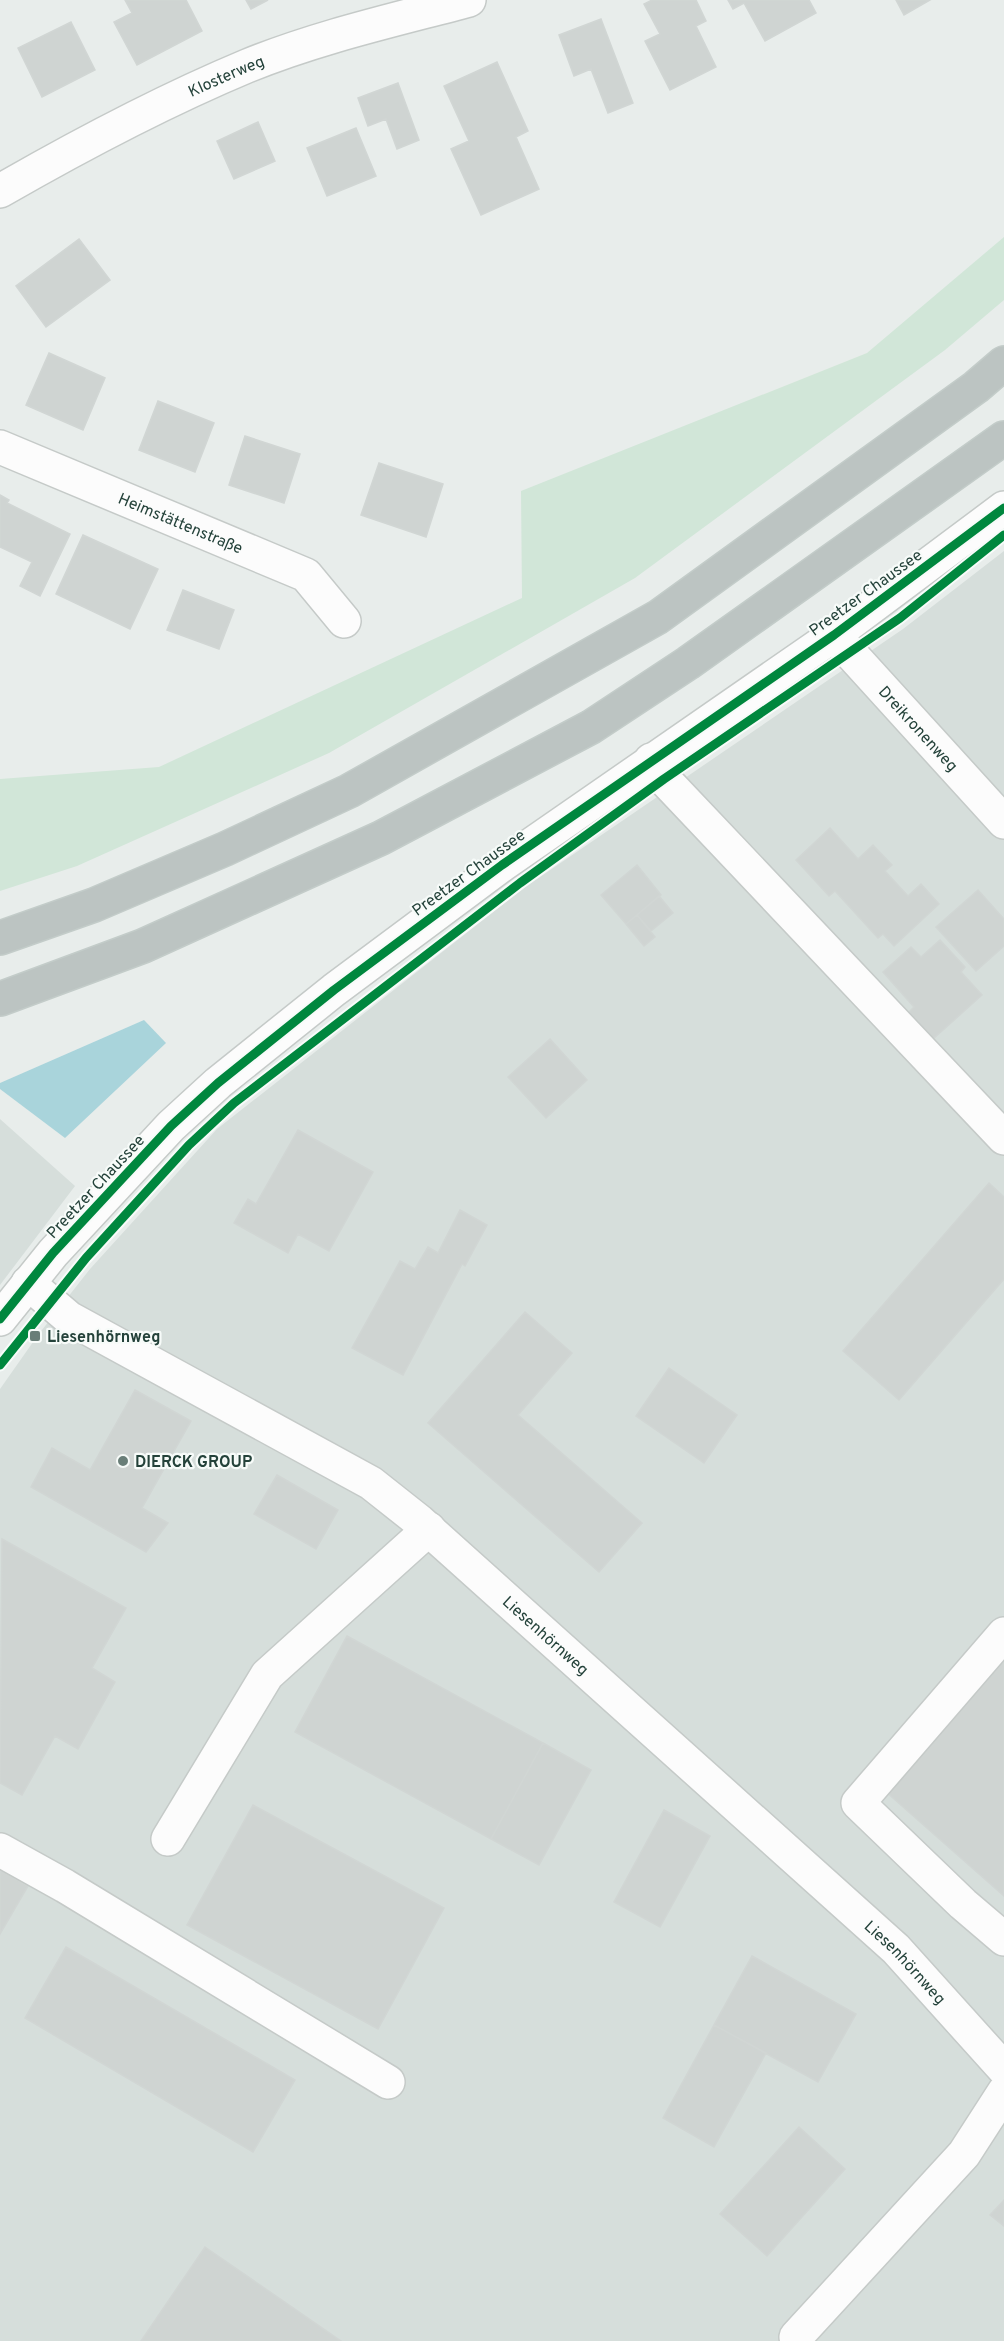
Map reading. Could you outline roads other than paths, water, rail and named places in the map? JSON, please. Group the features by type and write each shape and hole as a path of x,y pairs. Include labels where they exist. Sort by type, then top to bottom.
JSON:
{"highway":[{"path":"0,938 94,905 225,849 349,791 648,623 976,387 1004,363"},
{"path":"0,999 142,946 381,838 591,727 688,663 1004,438"}],"street":[{"name":"Klosterweg","path":"0,191 142,114 248,66 328,38 469,0"},
{"name":"Heimstättenstraße","path":"0,447 306,575 344,621"},
{"name":"Preetzer Chaussee","path":"0,1319 28,1283 171,1126 218,1083 334,990 502,865 834,635 1004,508"},
{"name":"Dreikronenweg","path":"834,635 1004,822"},
{"path":"651,760 664,778 1004,1138"},
{"name":"Liesenhörnweg","path":"28,1283 69,1318 371,1483 429,1529 896,1949 1004,2069"},
{"path":"168,1839 267,1675 429,1529"},
{"path":"1004,1634 858,1803 963,1904 1004,1939"},
{"path":"0,1850 65,1886 388,2082"},
{"path":"797,2339 964,2154 1004,2092"}],"water":[{"path":"144,1020 166,1043 65,1138 0,1089 0,1083"}],"place":[{"name":"Liesenhörnweg","path":"35,1336"},
{"name":"DIERCK GROUP","path":"123,1461"}]}
